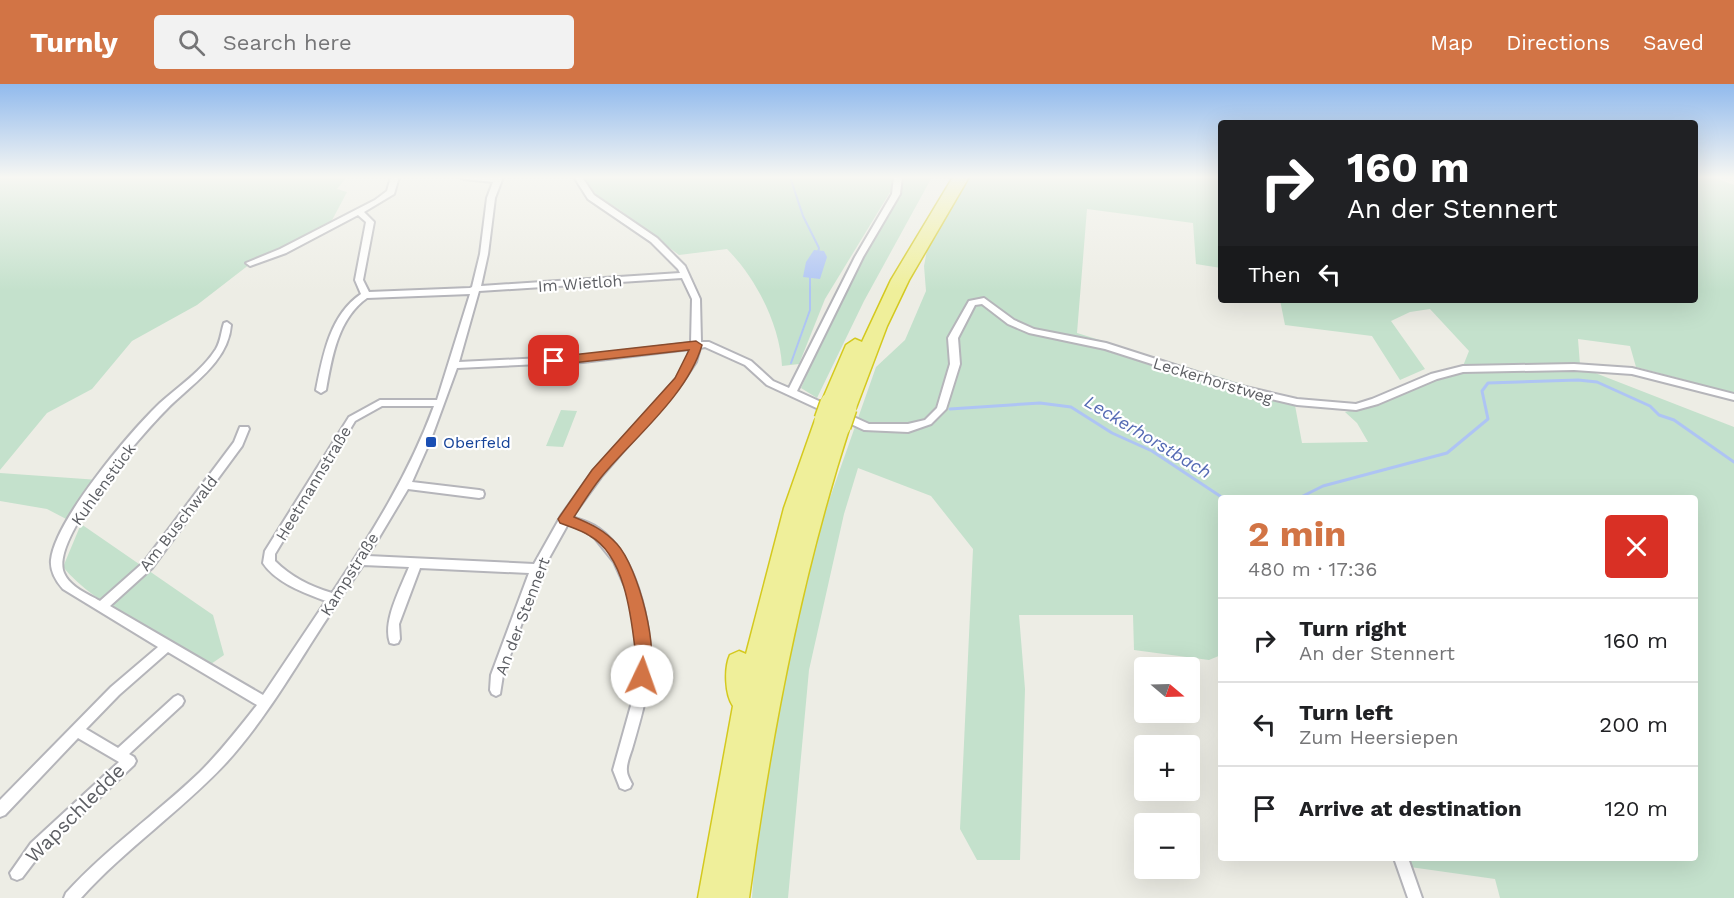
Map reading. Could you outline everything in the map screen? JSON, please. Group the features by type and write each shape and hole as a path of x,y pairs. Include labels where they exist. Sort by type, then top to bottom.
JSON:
{"highway":[{"path":"735,898 763,717 786,608 836,414 883,289 904,248 925,215"},
{"path":"856,383 878,326 938,215"},
{"path":"916,274 928,232"},
{"path":"796,476 874,358"},
{"path":"712,898 743,719 782,557 815,446"},
{"path":"739,662 743,719"}],"street":[{"path":"250,263 283,253 331,224 353,215"},
{"path":"321,390 333,344 343,319 350,308 366,295 359,280 370,222 363,215"},
{"name":"Kampstraße","path":"71,898 104,863 220,760 265,703 360,560 404,485 441,403 483,260 487,215"},
{"name":"An der Stennert","path":"496,690 497,675 537,569 565,519 597,474 679,381 691,362 696,345 698,311 692,287 686,275 668,252 616,215"},
{"path":"791,393 855,265 884,215"},
{"name":"Im Wietloh","path":"366,295 686,275"},
{"name":"Leckerhorstweg","path":"696,345 706,344 739,358 770,383 868,428 909,428 928,422 941,409 955,364 953,338 972,303 980,300 989,303 1020,327 1106,346 1236,388 1297,402 1356,407 1376,402 1422,380 1456,370 1574,367 1632,371 1734,397"},
{"name":"Kuhlenstück","path":"227,325 228,334 220,350 150,421 78,514 61,544 56,559 57,572 63,583 101,607 265,703"},
{"path":"453,365 583,359 696,345"},
{"name":"Heetmannstraße","path":"334,598 324,596 277,571 269,563 269,554 352,419 381,404 441,403"},
{"name":"Am Buschwald","path":"101,607 148,565 238,443 244,429"},
{"path":"404,485 478,494"},
{"path":"565,519 597,532 614,550 624,569 640,620 645,662 620,770 625,784"},
{"path":"360,560 537,569"},
{"path":"394,639 393,624 417,562"},
{"path":"0,810 76,730 166,647"},
{"name":"Wapschledde","path":"119,755 178,701"},
{"name":"Wapschledde","path":"17,873 36,848 129,761 76,730"},
{"path":"1402,861 1415,898"}],"green space":[{"path":"0,215 335,215 330,224 250,264 197,305 132,341 92,389 47,413 0,470"},
{"path":"627,215 876,215 825,299 799,364 782,366 777,334 765,303 748,274 727,249 679,255"},
{"path":"887,215 911,215 864,301 817,398 801,388 850,279"},
{"path":"948,215 1087,215 1077,333 1294,400 1302,443 1368,442 1357,423 1345,412 1384,403 1433,380 1466,372 1585,369 1734,427 1734,898 1500,898 1495,879 1410,867 1409,861 1698,861 1698,495 1218,495 1218,656 1209,660 1134,650 1133,615 1019,615 1025,689 1020,860 977,860 960,829 973,549 931,496 858,468 844,514 809,670 788,898 752,898 758,812 807,563 876,367 905,340 926,291 924,266 927,250"},
{"path":"1132,215 1218,215 1218,268 1196,264 1193,223"},
{"path":"1698,215 1734,215 1734,393 1636,367 1630,346 1578,339 1580,365 1463,366 1469,351 1430,309 1410,312 1391,321 1425,369 1400,380 1372,336 1285,325 1281,303 1698,303"},
{"path":"561,410 577,411 563,447 546,446"},
{"path":"0,473 99,480 70,521 47,509 0,501"},
{"path":"81,524 213,615 224,655 211,664 112,608 77,581 63,567"}],"water":[{"path":"814,250 824,251 827,257 820,279 803,277 806,262"}],"waterway":[{"name":"Leckerhorstbach","path":"803,215 819,248 818,253"},
{"name":"Leckerhorstbach","path":"791,363 810,310 810,276"},
{"name":"Leckerhorstbach","path":"1305,495 1323,486 1447,453 1488,419 1482,391 1488,383 1578,380 1597,382 1650,406 1659,415 1674,420 1734,462"},
{"name":"Leckerhorstbach","path":"950,409 1040,403 1071,407 1112,433 1152,451 1218,495"}],"place":[{"name":"Oberfeld","path":"431,442"}],"route":[{"path":"554,361 696,345 691,362 679,381 614,452 565,519 580,523 597,532 614,550 624,569 640,620 645,662 642,676"}]}
